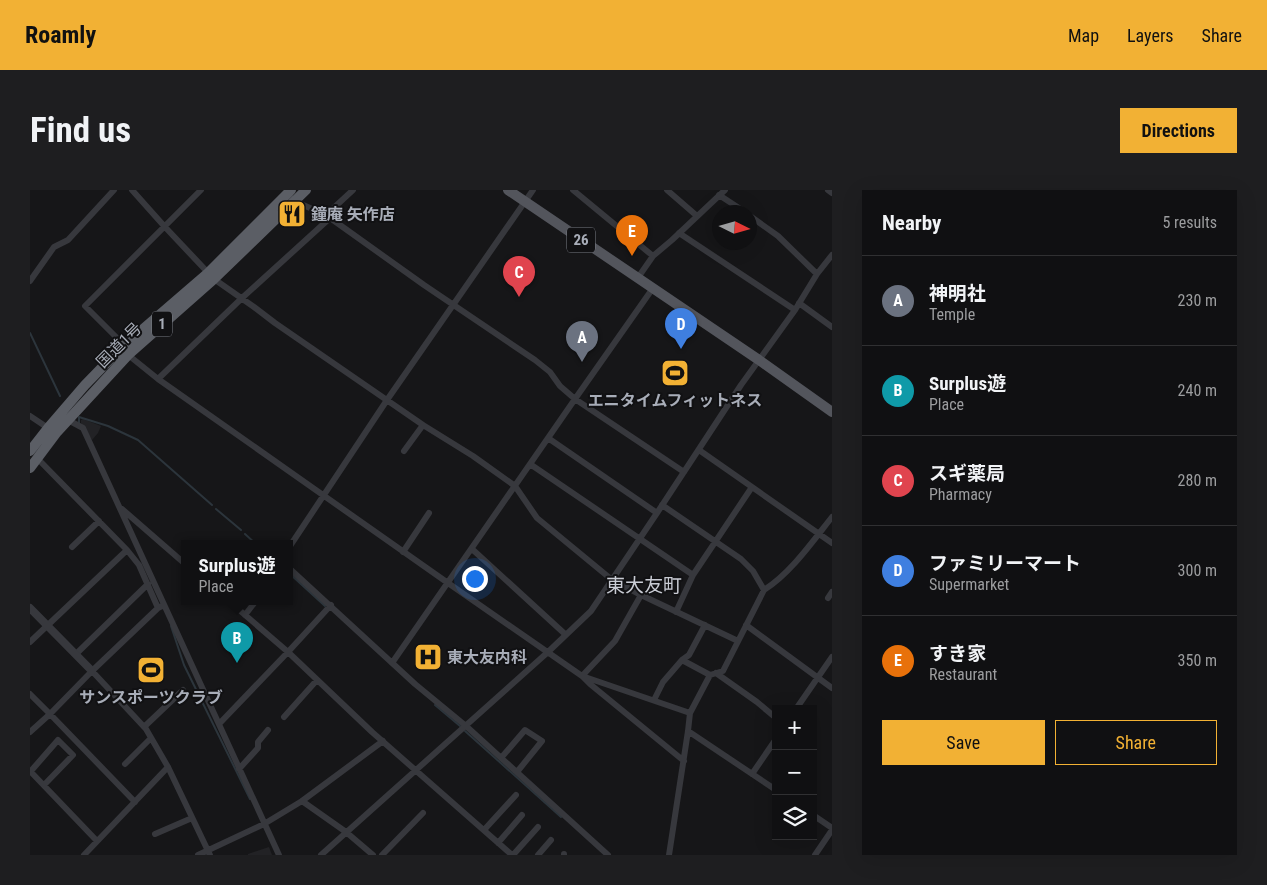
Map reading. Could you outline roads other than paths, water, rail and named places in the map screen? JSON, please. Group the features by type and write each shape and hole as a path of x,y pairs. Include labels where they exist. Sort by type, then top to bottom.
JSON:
{"highway":[{"name":"国道1号","path":"30,468 34,454 48,428 85,385 124,349 211,276 291,195 306,190"},
{"name":"国道1号","path":"34,454 68,420 124,349"}],"main road":[{"name":"26","path":"508,190 759,360 832,412"}],"street":[{"path":"30,281 54,247 68,240 114,190"},
{"path":"132,190 211,276 275,323 515,486 537,518 611,580 738,641"},
{"path":"201,190 85,306 124,349 158,379 448,584 582,676 684,762"},
{"path":"158,379 328,217 353,190"},
{"path":"293,542 387,400 533,190"},
{"path":"573,190 653,256"},
{"path":"667,190 697,216"},
{"path":"828,190 832,193"},
{"path":"638,279 653,256 722,192 736,205"},
{"path":"291,195 328,217 535,360 550,372 560,386 574,399 684,472"},
{"path":"757,221 778,236 817,274"},
{"path":"679,232 795,310"},
{"path":"321,855 548,652 590,611 741,385 832,255"},
{"path":"392,663 653,288"},
{"path":"799,303 832,327"},
{"path":"30,416 48,428"},
{"path":"68,420 83,428 119,506 161,606 219,724 279,855"},
{"path":"404,451 423,425"},
{"path":"548,438 657,513"},
{"path":"699,450 832,543"},
{"path":"34,454 127,550 139,565 161,606"},
{"path":"530,464 693,575"},
{"path":"676,612 693,575 752,487"},
{"path":"662,505 741,558 753,571 764,590"},
{"path":"119,506 181,560"},
{"path":"403,552 429,513"},
{"path":"669,855 690,713 713,674 723,671 764,590 791,567 832,517"},
{"path":"72,546 99,521"},
{"path":"472,549 566,635"},
{"path":"30,642 127,550"},
{"path":"293,572 415,684 466,726 608,855"},
{"path":"76,654 148,584"},
{"path":"828,598 832,592"},
{"path":"582,676 615,642 641,595"},
{"path":"233,605 512,855 538,827"},
{"path":"245,615 253,605"},
{"path":"219,724 331,605"},
{"path":"30,732 92,670 161,606"},
{"path":"30,608 92,670 144,727 168,767 209,853"},
{"path":"654,700 663,682 682,660 689,656 705,625"},
{"path":"746,625 832,688"},
{"path":"799,705 832,657"},
{"path":"682,660 713,674 757,702 772,715"},
{"path":"582,676 690,713"},
{"path":"284,717 317,680"},
{"path":"144,727 183,690"},
{"path":"30,694 135,802"},
{"path":"239,769 258,748 258,742 268,730"},
{"path":"502,758 525,730 542,741 517,772"},
{"path":"688,731 772,787"},
{"path":"125,764 151,738"},
{"path":"44,785 73,754 58,740 30,770 44,785 97,841"},
{"path":"198,855 209,853 264,824 302,801 383,741"},
{"path":"752,774 772,745"},
{"path":"84,855 168,767"},
{"path":"484,830 516,794"},
{"path":"302,801 346,832 373,855"},
{"path":"382,855 423,813"},
{"path":"498,843 522,815"},
{"path":"155,834 192,818"},
{"path":"815,855 832,829 817,818"},
{"path":"538,855 551,840"}],"waterway":[{"path":"30,333 60,396"},
{"path":"79,423 79,417 108,426 138,440 212,505"},
{"path":"216,509 241,530"},
{"path":"245,534 252,540"},
{"path":"293,577 325,606"},
{"path":"171,626 184,665 250,799"},
{"path":"435,705 460,726"},
{"path":"465,731 561,817"}],"place":[{"name":"鐘庵 矢作店","path":"292,214"},
{"name":"すき家","path":"632,256"},
{"name":"スギ薬局","path":"519,297"},
{"name":"ファミリーマート","path":"681,349"},
{"name":"神明社","path":"582,362"},
{"name":"エニタイムフィットネス","path":"675,373"},
{"name":"東大友内科","path":"428,657"},
{"name":"Surplus遊","path":"237,663"},
{"name":"サンスポーツクラブ","path":"151,670"}],"district":[{"name":"東大友町","path":"644,585"}]}
